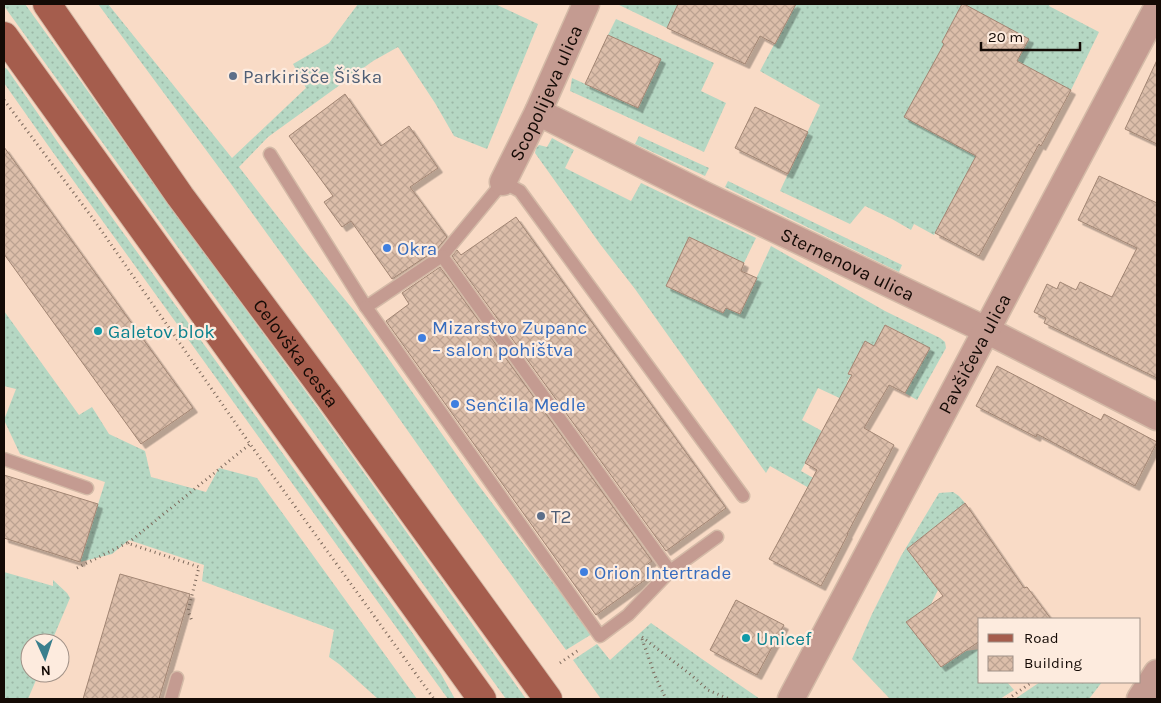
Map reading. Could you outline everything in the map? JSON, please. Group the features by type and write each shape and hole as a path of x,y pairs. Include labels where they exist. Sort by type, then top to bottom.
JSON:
{"main road":[{"name":"Celovška cesta","path":"46,4 180,196 328,395 548,699"},
{"path":"4,36 482,699"}],"street":[{"name":"Scopolijeva ulica","path":"503,182 538,112 586,4"},
{"name":"Pavšičeva ulica","path":"791,699 1157,8"},
{"name":"Sternenova ulica","path":"538,112 710,198 986,330 1157,417"},
{"path":"1140,699 1157,673"}],"lane":[{"path":"270,154 366,307 600,636 628,615 670,571 717,537"},
{"path":"366,307 442,256 503,182 520,191 743,496"},
{"path":"442,256 670,571"},
{"path":"4,459 87,488"},
{"path":"171,699 177,678"}],"path":[{"path":"4,100 94,220 250,444 434,699"},
{"path":"76,568 127,543 250,444"},
{"path":"127,543 199,567 188,611 192,620"},
{"path":"628,615 642,637 655,676 666,699"},
{"path":"642,637 708,690 729,699"},
{"path":"1008,699 1031,683"}],"green space":[{"path":"4,4 25,4 526,699 506,699"},
{"path":"98,4 108,4 232,158 306,88 293,64 329,43 358,4 495,4 538,24 487,149 454,136 398,47 373,61 268,137 239,167 356,313 476,482 592,634 566,650 226,177"},
{"path":"617,4 678,4 667,28"},
{"path":"789,4 962,4 942,42 1001,74 905,117 949,141 978,153 934,235 914,224 911,230 865,206 850,224 780,191 820,105 760,71 794,7"},
{"path":"964,4 1050,4 1049,6 1099,32 1071,90 1017,61 1028,39"},
{"path":"616,19 714,63 701,91 726,103 704,152 570,91 572,78 638,108 660,59 608,35"},
{"path":"4,67 411,631 441,674 455,699 448,699 52,151 4,83"},
{"path":"639,136 709,168 705,176 635,144"},
{"path":"552,138 574,150 565,168 631,201 641,183 756,238 744,263 689,237 666,286 723,313 726,308 740,314 771,246 885,311 945,342 946,348 917,400 905,393 929,348 886,325 874,346 865,342 848,373 851,375 847,382 857,387 848,402 818,388 802,420 822,431 801,471 859,504 855,514 770,466 766,473 535,153 539,145 547,147"},
{"path":"728,181 902,265 899,272 725,187"},
{"path":"4,311 79,415 92,407 109,434 145,451 151,477 206,492 219,468 257,478 417,699 378,699 329,657 334,630 202,581 204,565 129,540 112,554 80,562 105,482 20,454 4,420 16,389 4,386"},
{"path":"953,492 965,503 907,549 938,590 931,604 906,622 941,667 966,651 978,649 978,683 1008,683 1014,690 1000,699 890,699 852,659 901,556 939,493"},
{"path":"4,572 53,586 53,580 70,598 55,633 20,633 20,683 35,683 28,699 4,699"},
{"path":"651,623 760,699 601,699 573,660 597,644 610,660"},
{"path":"1039,683 1101,683 1089,699 1015,699"}],"building":[{"path":"678,4 796,4 775,44 760,36 745,64 667,28"},
{"path":"962,4 1029,39 1017,61 1071,90 1041,146 1039,144 979,256 935,233 976,156 904,117 944,44 942,42"},
{"path":"608,35 661,59 638,108 585,84"},
{"path":"1157,60 1157,144 1125,129"},
{"path":"345,94 381,146 409,126 438,168 410,187 447,237 436,250 392,279 351,221 342,227 324,202 333,196 289,136"},
{"path":"755,107 808,132 788,174 735,148"},
{"name":"Galetov blok","path":"4,147 193,408 141,444 4,254"},
{"path":"1099,176 1157,203 1157,378 1044,323 1046,318 1034,312 1047,284 1057,289 1060,282 1076,290 1080,282 1112,297 1137,248 1078,220"},
{"path":"516,217 726,508 666,551 452,256 457,250 461,255"},
{"path":"689,237 744,263 741,271 757,278 740,314 726,308 723,313 666,286"},
{"path":"440,267 652,561 645,566 652,575 596,615 386,321 409,304 402,293"},
{"path":"885,325 930,348 905,393 889,385 864,428 894,445 821,586 769,559 817,470 805,463 852,375 848,374 865,341 874,346"},
{"path":"997,366 1101,420 1104,414 1157,442 1135,486 1037,434 1036,437 976,406"},
{"path":"4,475 98,504 80,562 4,538"},
{"path":"965,503 1024,588 1027,587 1050,618 978,618 978,642 941,667 906,622 943,596 907,549"},
{"path":"120,574 190,594 159,699 83,699"},
{"name":"Unicef","path":"736,600 784,625 757,675 710,650"}],"place":[{"name":"Parkirišče Šiška","path":"233,76"},
{"name":"Okra","path":"387,248"},
{"name":"Galetov blok","path":"98,331"},
{"name":"Mizarstvo Zupanc – salon pohištva","path":"422,338"},
{"name":"Senčila Medle","path":"455,404"},
{"name":"T2","path":"541,516"},
{"name":"Orion Intertrade","path":"584,572"},
{"name":"Unicef","path":"746,638"}]}
